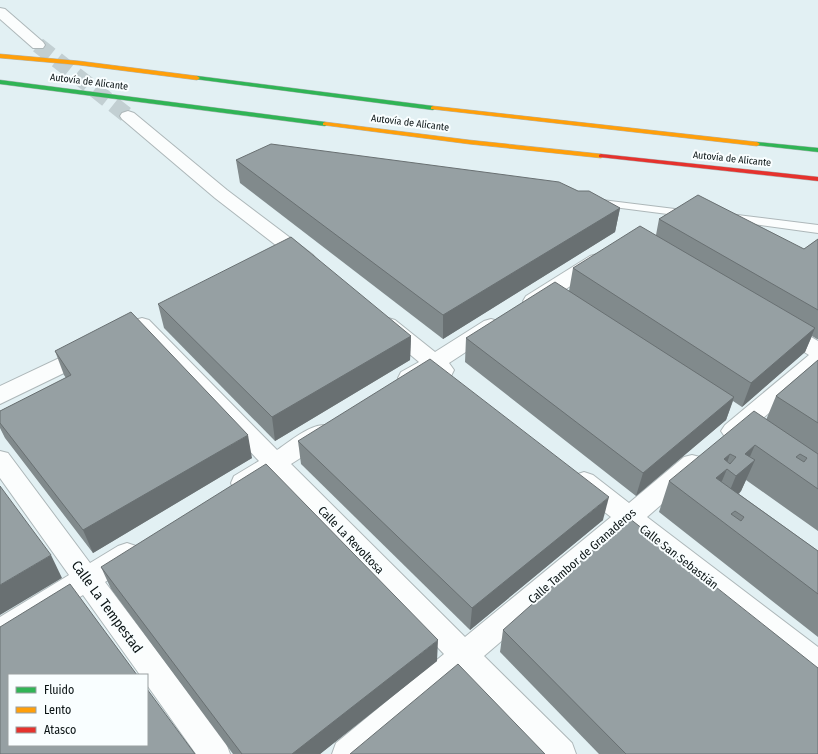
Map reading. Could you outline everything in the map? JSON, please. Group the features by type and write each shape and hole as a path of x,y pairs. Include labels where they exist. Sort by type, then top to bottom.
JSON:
{"highway":[{"path":"0,49 42,54 79,63"},
{"name":"Autovía de Alicante","path":"0,56 79,63 347,96 444,110 667,136 818,150"},
{"name":"Autovía de Alicante","path":"0,82 469,142 818,179"}],"street":[{"path":"0,12 38,45"},
{"path":"128,116 222,194 284,253 324,273"},
{"path":"394,387 618,247"},
{"path":"550,290 570,303"},
{"path":"372,313 458,381"},
{"path":"763,318 818,351"},
{"name":"Calle La Revoltosa","path":"142,325 560,754"},
{"path":"0,396 107,342"},
{"name":"Calle Tambor de Granaderos","path":"347,754 818,359"},
{"path":"228,492 341,421"},
{"name":"Calle La Tempestad","path":"0,460 215,754"},
{"name":"Calle San Sebastián","path":"567,469 818,664"},
{"path":"0,632 147,542"}],"lane":[{"path":"582,200 699,214"},
{"path":"714,216 818,228"}],"building":[{"path":"271,144 559,182 578,191 589,191 620,208 443,315 236,160"},
{"path":"698,195 804,249 818,239 818,310 659,219"},
{"path":"640,226 815,328 751,383 573,268"},
{"path":"291,237 411,336 272,417 158,304"},
{"path":"555,282 734,397 643,473 466,338"},
{"path":"131,312 248,435 83,530 0,423 0,411 71,375 55,351"},
{"path":"430,359 609,497 472,608 298,441"},
{"path":"818,360 818,423 776,396"},
{"path":"754,411 818,454 818,489 755,445 745,454 755,460 736,476 727,469 716,478 818,551 818,594 669,481","holes":["730,454 736,457 730,464 724,459","800,454 807,458 804,462 796,457","735,511 744,517 741,521 731,514"]},
{"path":"266,464 438,640 292,754 242,754 101,567"},
{"path":"0,486 51,555 0,585"},
{"path":"629,518 818,668 818,754 626,754 503,630"},
{"path":"70,584 136,674 8,674 8,746 148,746 148,690 195,754 0,754 0,627"},
{"path":"458,664 545,754 350,754"}],"tunnel":[{"path":"38,45 128,116"}],"traffic: fast":[{"path":"197,78 433,108"},
{"path":"0,82 325,124"},
{"path":"757,144 818,150"}],"traffic: slow":[{"path":"0,56 79,63 197,78"},
{"path":"433,108 757,144"},
{"path":"325,124 469,142 601,156"}],"traffic: jam":[{"path":"601,156 818,179"}]}
